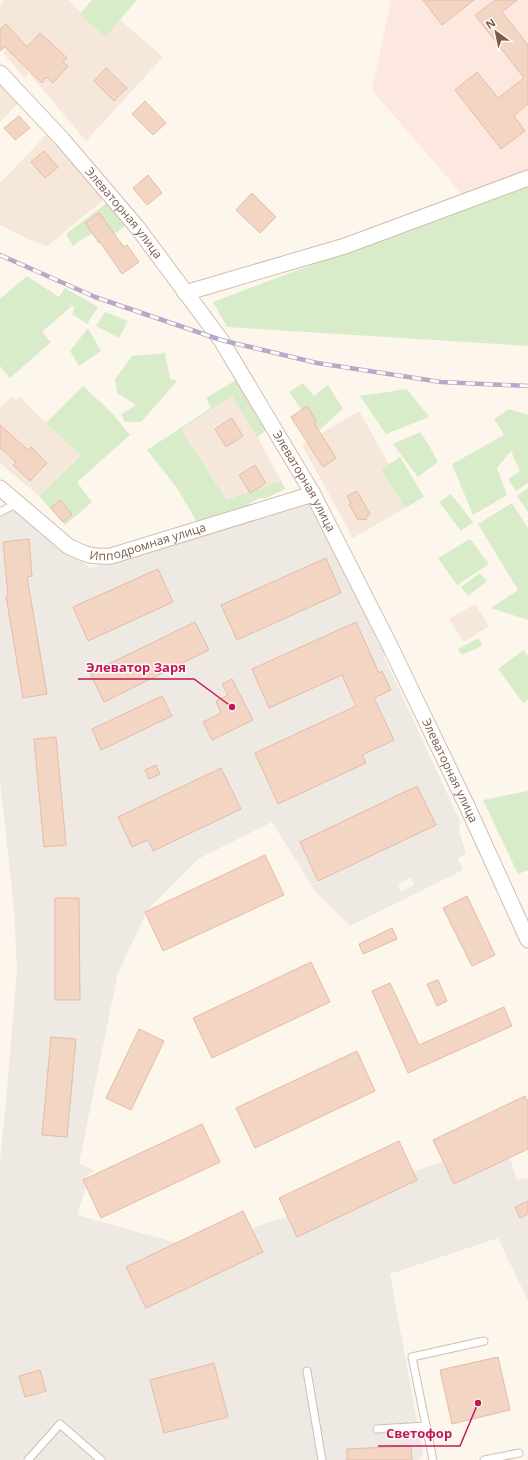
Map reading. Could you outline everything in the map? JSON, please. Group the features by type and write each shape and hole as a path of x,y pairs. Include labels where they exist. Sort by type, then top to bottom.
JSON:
{"street":[{"name":"Элеваторная улица","path":"0,73 62,139 137,227 221,340 313,494 400,667 467,806 528,940"},
{"path":"185,293 345,246 528,178"},
{"name":"Ипподромная улица","path":"0,488 68,546 81,553 94,557 111,556 313,494"}],"lane":[{"path":"0,512 18,503"},
{"path":"433,1460 412,1357 484,1341"},
{"path":"307,1372 322,1460"},
{"path":"28,1460 60,1424 101,1460"},
{"path":"377,1429 426,1426"},
{"path":"484,1460 519,1453"}],"shaded area":[{"path":"4,0 68,0 81,12 80,14 105,36 120,20 163,57 86,141 29,73 25,78 3,53 6,50 0,44 0,5"},
{"path":"391,0 528,0 528,185 471,205 372,90"},
{"path":"0,84 18,103 0,122"},
{"path":"48,133 106,198 47,246 30,240 0,225 0,183"},
{"path":"232,396 256,434 281,481 228,501 181,430"},
{"path":"11,397 16,400 20,397 47,424 81,454 39,496 0,463 0,408"},
{"path":"359,411 389,464 381,469 405,508 353,538 302,445"},
{"path":"310,503 384,650 384,658 457,815 458,814 460,822 459,830 466,854 458,858 463,870 350,926 315,891 272,822 198,859 148,909 118,973 79,1163 95,1171 86,1176 88,1181 77,1215 195,1248 504,1140 517,1180 528,1178 528,1301 498,1238 390,1274 423,1454 418,1460 0,1460 0,1161 17,970 14,909 0,780 0,516 17,508 90,568","holes":["411,878 414,885 401,892 398,884"]},
{"path":"475,604 489,626 464,642 449,619"}],"green space":[{"path":"92,0 137,0 105,37 80,14"},
{"path":"528,185 528,346 227,327 213,302 471,205"},
{"path":"108,202 126,225 102,244 96,232 73,246 66,234"},
{"path":"27,276 59,297 65,288 98,307 87,324 72,314 75,307 65,301 72,306 42,332 51,342 10,378 0,366 0,299"},
{"path":"105,312 128,321 119,338 96,326"},
{"path":"88,328 101,351 79,366 70,351"},
{"path":"165,353 170,379 177,381 141,422 125,422 121,414 136,405 117,393 115,379 132,356"},
{"path":"236,380 268,429 257,437 232,396 181,430 227,500 281,481 285,489 264,499 260,498 250,503 246,508 198,524 177,488 147,450 211,408 206,398"},
{"path":"303,383 314,396 328,385 343,409 317,432 289,392"},
{"path":"83,386 112,413 130,435 77,482 92,502 65,525 39,496 81,455 46,423"},
{"path":"407,389 429,417 386,434 360,396"},
{"path":"509,409 528,415 528,483 516,491 508,479 520,471 511,451 497,468 507,495 473,515 452,464 504,435 494,419"},
{"path":"420,432 438,462 418,477 393,444"},
{"path":"400,457 424,497 405,508 381,469"},
{"path":"528,488 528,512 517,496"},
{"path":"451,494 473,522 461,531 439,502"},
{"path":"512,503 528,528 528,620 491,608 518,590 478,524"},
{"path":"470,539 489,564 457,585 438,558"},
{"path":"480,573 487,581 468,596 461,587"},
{"path":"479,638 482,646 462,655 458,649"},
{"path":"524,650 528,656 528,700 523,703 498,669"},
{"path":"528,791 528,870 518,874 483,800"}],"building":[{"path":"423,0 474,0 442,25"},
{"path":"495,0 517,0 502,12 528,45 528,104 514,116 525,131 501,149 455,90 477,72 498,98 524,78 475,15"},
{"path":"6,24 27,47 40,33 67,58 63,62 68,66 53,83 46,77 42,83 5,47 0,51 0,29"},
{"path":"106,68 127,88 114,101 94,81"},
{"path":"145,101 166,123 153,135 132,114"},
{"path":"19,116 30,128 15,140 4,128"},
{"path":"44,151 58,167 45,178 31,162"},
{"path":"148,175 162,193 147,205 133,188"},
{"path":"252,193 276,217 260,233 236,210"},
{"path":"99,213 124,247 127,245 139,262 122,274 85,223"},
{"path":"307,406 316,421 314,423 336,458 323,467 291,417"},
{"path":"232,418 243,436 226,447 215,429"},
{"path":"0,425 28,450 31,447 47,463 30,481 13,465 16,462 0,448"},
{"path":"255,465 266,483 250,493 239,475"},
{"path":"357,491 370,514 367,516 366,520 358,520 349,504 351,503 347,496"},
{"path":"60,500 72,514 63,522 51,508"},
{"path":"29,539 32,576 27,577 47,694 23,698 6,596 8,595 3,542"},
{"path":"326,558 341,593 237,640 221,605"},
{"path":"158,569 173,602 88,641 73,607"},
{"path":"195,622 209,650 104,702 90,673"},
{"path":"356,622 379,673 382,671 391,690 374,698 394,740 362,755 366,763 278,804 255,753 356,706 342,675 269,708 252,669"},
{"path":"232,679 253,720 212,740 203,722 221,713 216,701 228,695 222,684"},
{"path":"162,696 172,716 101,750 92,729"},
{"path":"56,737 66,845 44,847 34,739"},
{"path":"156,765 160,774 149,779 145,770"},
{"path":"221,768 241,809 153,851 148,840 132,847 118,817"},
{"path":"417,786 436,825 318,881 300,842"},
{"path":"265,855 284,895 163,951 145,912"},
{"path":"467,896 495,955 472,966 443,908"},
{"path":"55,898 79,898 80,1000 55,1000"},
{"path":"392,928 397,939 363,954 359,944"},
{"path":"311,962 330,1002 212,1058 193,1018"},
{"path":"438,980 447,1001 437,1006 427,984"},
{"path":"390,983 419,1045 504,1007 512,1026 408,1073 372,991"},
{"path":"139,1029 164,1041 131,1110 106,1098"},
{"path":"51,1037 76,1039 67,1137 42,1135"},
{"path":"357,1051 375,1091 255,1148 236,1108"},
{"path":"525,1096 528,1102 528,1149 454,1184 433,1140"},
{"path":"202,1124 220,1162 101,1218 83,1180"},
{"path":"399,1141 417,1180 297,1237 279,1198"},
{"path":"528,1201 528,1214 520,1218 515,1207"},
{"path":"243,1211 263,1252 146,1308 126,1267"},
{"path":"498,1357 510,1410 452,1424 440,1370"},
{"path":"214,1363 228,1417 164,1433 150,1380"},
{"path":"40,1370 46,1391 25,1397 19,1376"},
{"path":"411,1446 412,1460 347,1460 347,1449"}],"railway":[{"path":"0,255 95,297 221,340 317,363 441,382 528,386"}],"place":[{"name":"Элеватор Заря","path":"232,707"},
{"name":"Светофор","path":"478,1403"}]}
